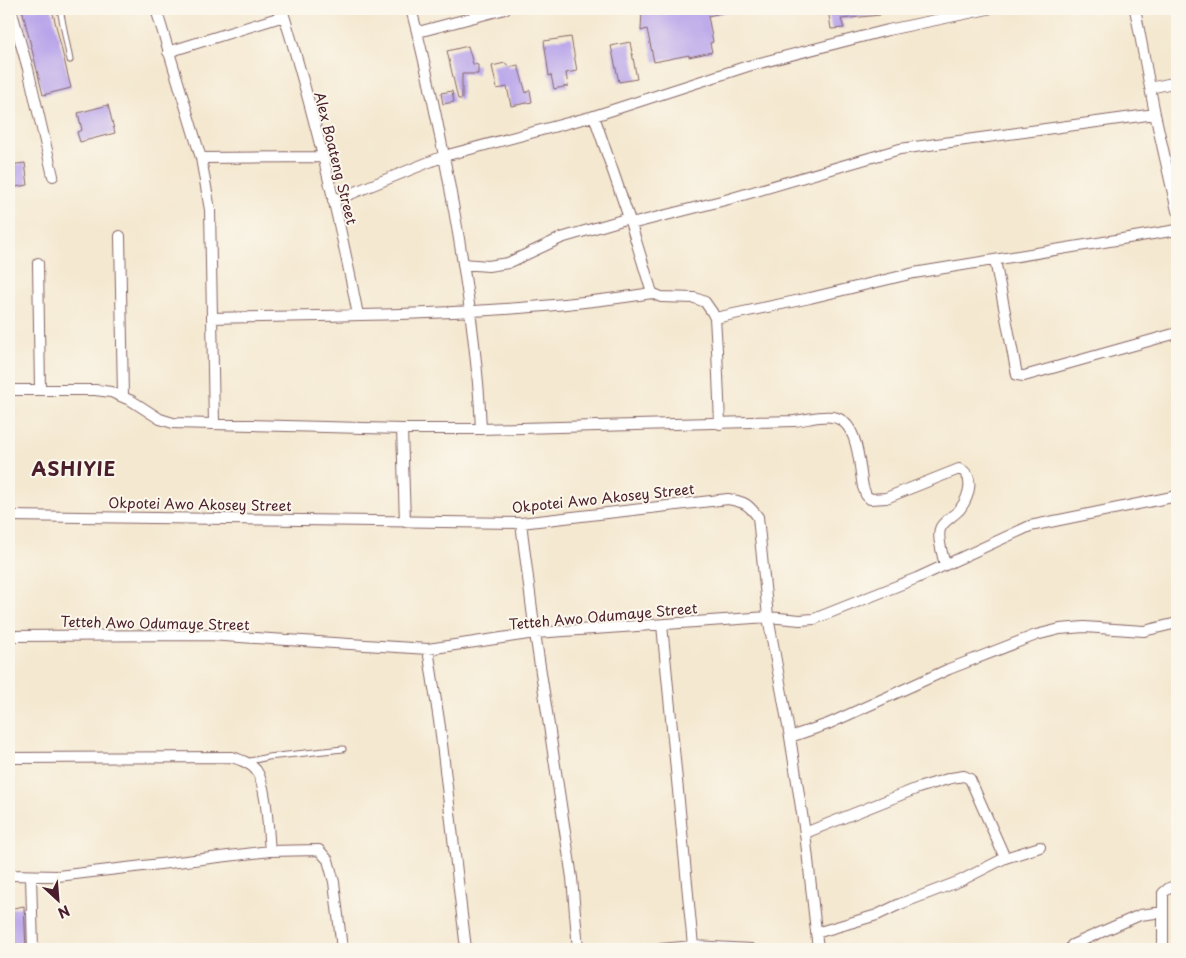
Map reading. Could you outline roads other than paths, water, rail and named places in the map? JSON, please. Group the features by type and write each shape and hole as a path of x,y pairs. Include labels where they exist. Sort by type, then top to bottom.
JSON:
{"street":[{"path":"11,9 28,69 53,176"},
{"path":"156,9 201,158 210,210 214,424"},
{"path":"411,9 418,32 444,156 463,264 480,387 481,429"},
{"path":"418,32 505,9"},
{"path":"333,201 444,156 594,116 748,66 888,30 988,9"},
{"path":"1135,9 1155,114 1177,211"},
{"path":"168,52 283,12"},
{"name":"Alex Boateng Street","path":"283,12 323,157 348,260 358,315"},
{"path":"1150,88 1177,82"},
{"path":"463,264 488,266 508,263 561,238 729,199 900,149 1155,114"},
{"path":"594,116 630,221 652,293"},
{"path":"201,158 323,157"},
{"path":"715,318 914,273 1177,230"},
{"path":"120,236 123,396"},
{"path":"995,260 1017,375 1024,376 1177,333"},
{"path":"38,263 40,389"},
{"path":"212,318 470,311 583,302 652,293 661,297 695,298 709,306 715,318 720,424"},
{"path":"9,390 95,390 111,392 123,396 160,419 173,424 481,429 720,424 794,421 831,416 848,424 853,434 863,487 870,499 886,498 948,473 958,470 964,471 969,482 969,491 960,508 941,527 939,534 945,565"},
{"path":"402,429 404,522"},
{"name":"Tetteh Awo Odumaye Street","path":"9,636 209,635 428,649 535,633 768,617 800,620 814,619 917,578 1030,526 1177,496"},
{"name":"Okpotei Awo Akosey Street","path":"9,516 521,523 728,499 741,501 749,505 758,517 768,617 805,833 818,949"},
{"path":"521,523 535,633 572,878 578,949"},
{"path":"790,737 837,721 949,670 1036,635 1084,627 1144,631 1177,623"},
{"path":"662,625 694,946"},
{"path":"428,649 440,727 466,949"},
{"path":"9,758 232,757 245,762 255,769 263,787 270,851"},
{"path":"805,833 918,788 964,776 970,779 1005,858"},
{"path":"816,933 876,915 960,881 1005,858 1040,847"},
{"path":"9,875 58,876 270,851 320,850 328,860 334,882 342,949"},
{"path":"31,876 33,949"},
{"path":"1163,949 1163,893 1177,885"},
{"path":"1072,945 1140,915 1162,912"},
{"path":"661,949 694,946 751,949"}],"lane":[{"path":"60,9 70,60"},
{"path":"245,762 268,756 343,749"}],"district":[{"name":"ASHIYIE","path":"74,468"}]}
